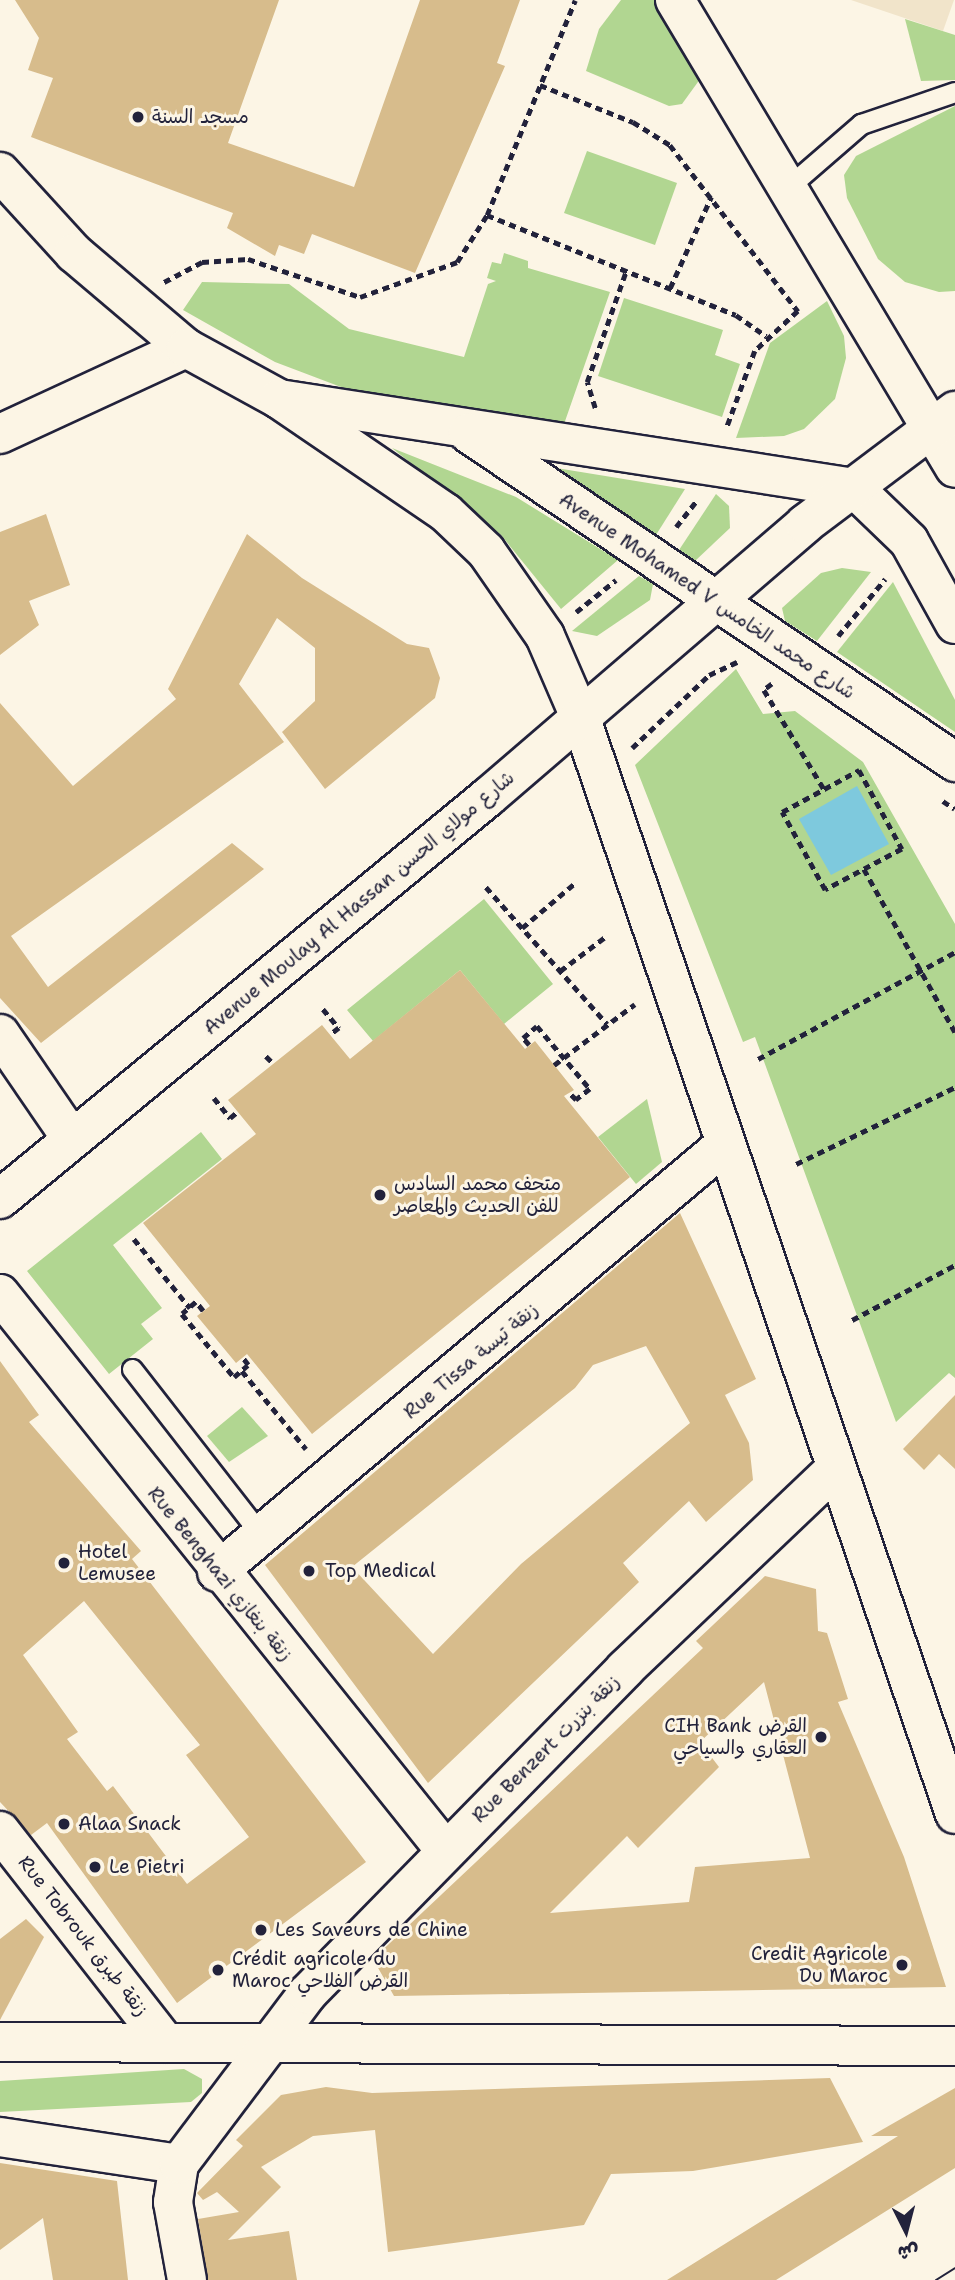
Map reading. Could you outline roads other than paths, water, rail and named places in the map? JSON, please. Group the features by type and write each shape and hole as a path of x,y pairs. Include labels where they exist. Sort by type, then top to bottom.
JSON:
{"main road":[{"path":"675,0 787,188 944,419 955,468"},
{"name":"Avenue Mohamed V شارع محمد الخامس","path":"0,172 74,253 186,348 279,399 854,488"},
{"path":"0,434 186,348"},
{"path":"279,399 446,513 486,551 532,611 581,719 723,1146 955,1814"},
{"name":"Avenue Moulay Al Hassan شارع مولاي الحسن","path":"0,1199 581,719 714,602 944,419"},
{"name":"Avenue Mohamed V شارع محمد الخامس","path":"460,428 714,602 955,762"},
{"path":"854,488 909,541 955,624"},
{"path":"0,1034 72,1139"},
{"name":"Rue Tissa زنقة تيسة","path":"217,1572 723,1146"},
{"name":"Rue Benghazi زنقة بنغازي","path":"0,1294 217,1572 445,1850"},
{"name":"Rue Benzert زنقة بنزرت","path":"179,2164 307,1994 445,1850 835,1468"},
{"name":"Rue Tobrouk زنقة طبرق","path":"0,1831 165,2042"},
{"path":"0,2042 955,2046"},
{"path":"0,2137 179,2164 173,2202 187,2280"}],"lane":[{"path":"787,188 861,124 955,92"},
{"path":"132,1369 262,1536"}],"water":[{"path":"857,786 889,844 831,875 799,819"}],"tram line":[{"path":"936,2280 955,2268"}],"place":[{"name":"مسجد السنة","path":"138,117"},
{"name":"متحف محمد السادس للفن الحديث والمعاصر","path":"380,1195"},
{"name":"Hotel Lemusee","path":"64,1563"},
{"name":"Top Medical","path":"309,1571"},
{"name":"CIH Bank القرض العقاري والسياحي","path":"821,1737"},
{"name":"Alaa Snack","path":"64,1824"},
{"name":"Le Pietri","path":"95,1867"},
{"name":"Les Saveurs de Chine","path":"261,1930"},
{"name":"Credit Agricole Du Maroc","path":"902,1965"},
{"name":"Crédit agricole du Maroc القرض الفلاحي","path":"218,1970"}]}
